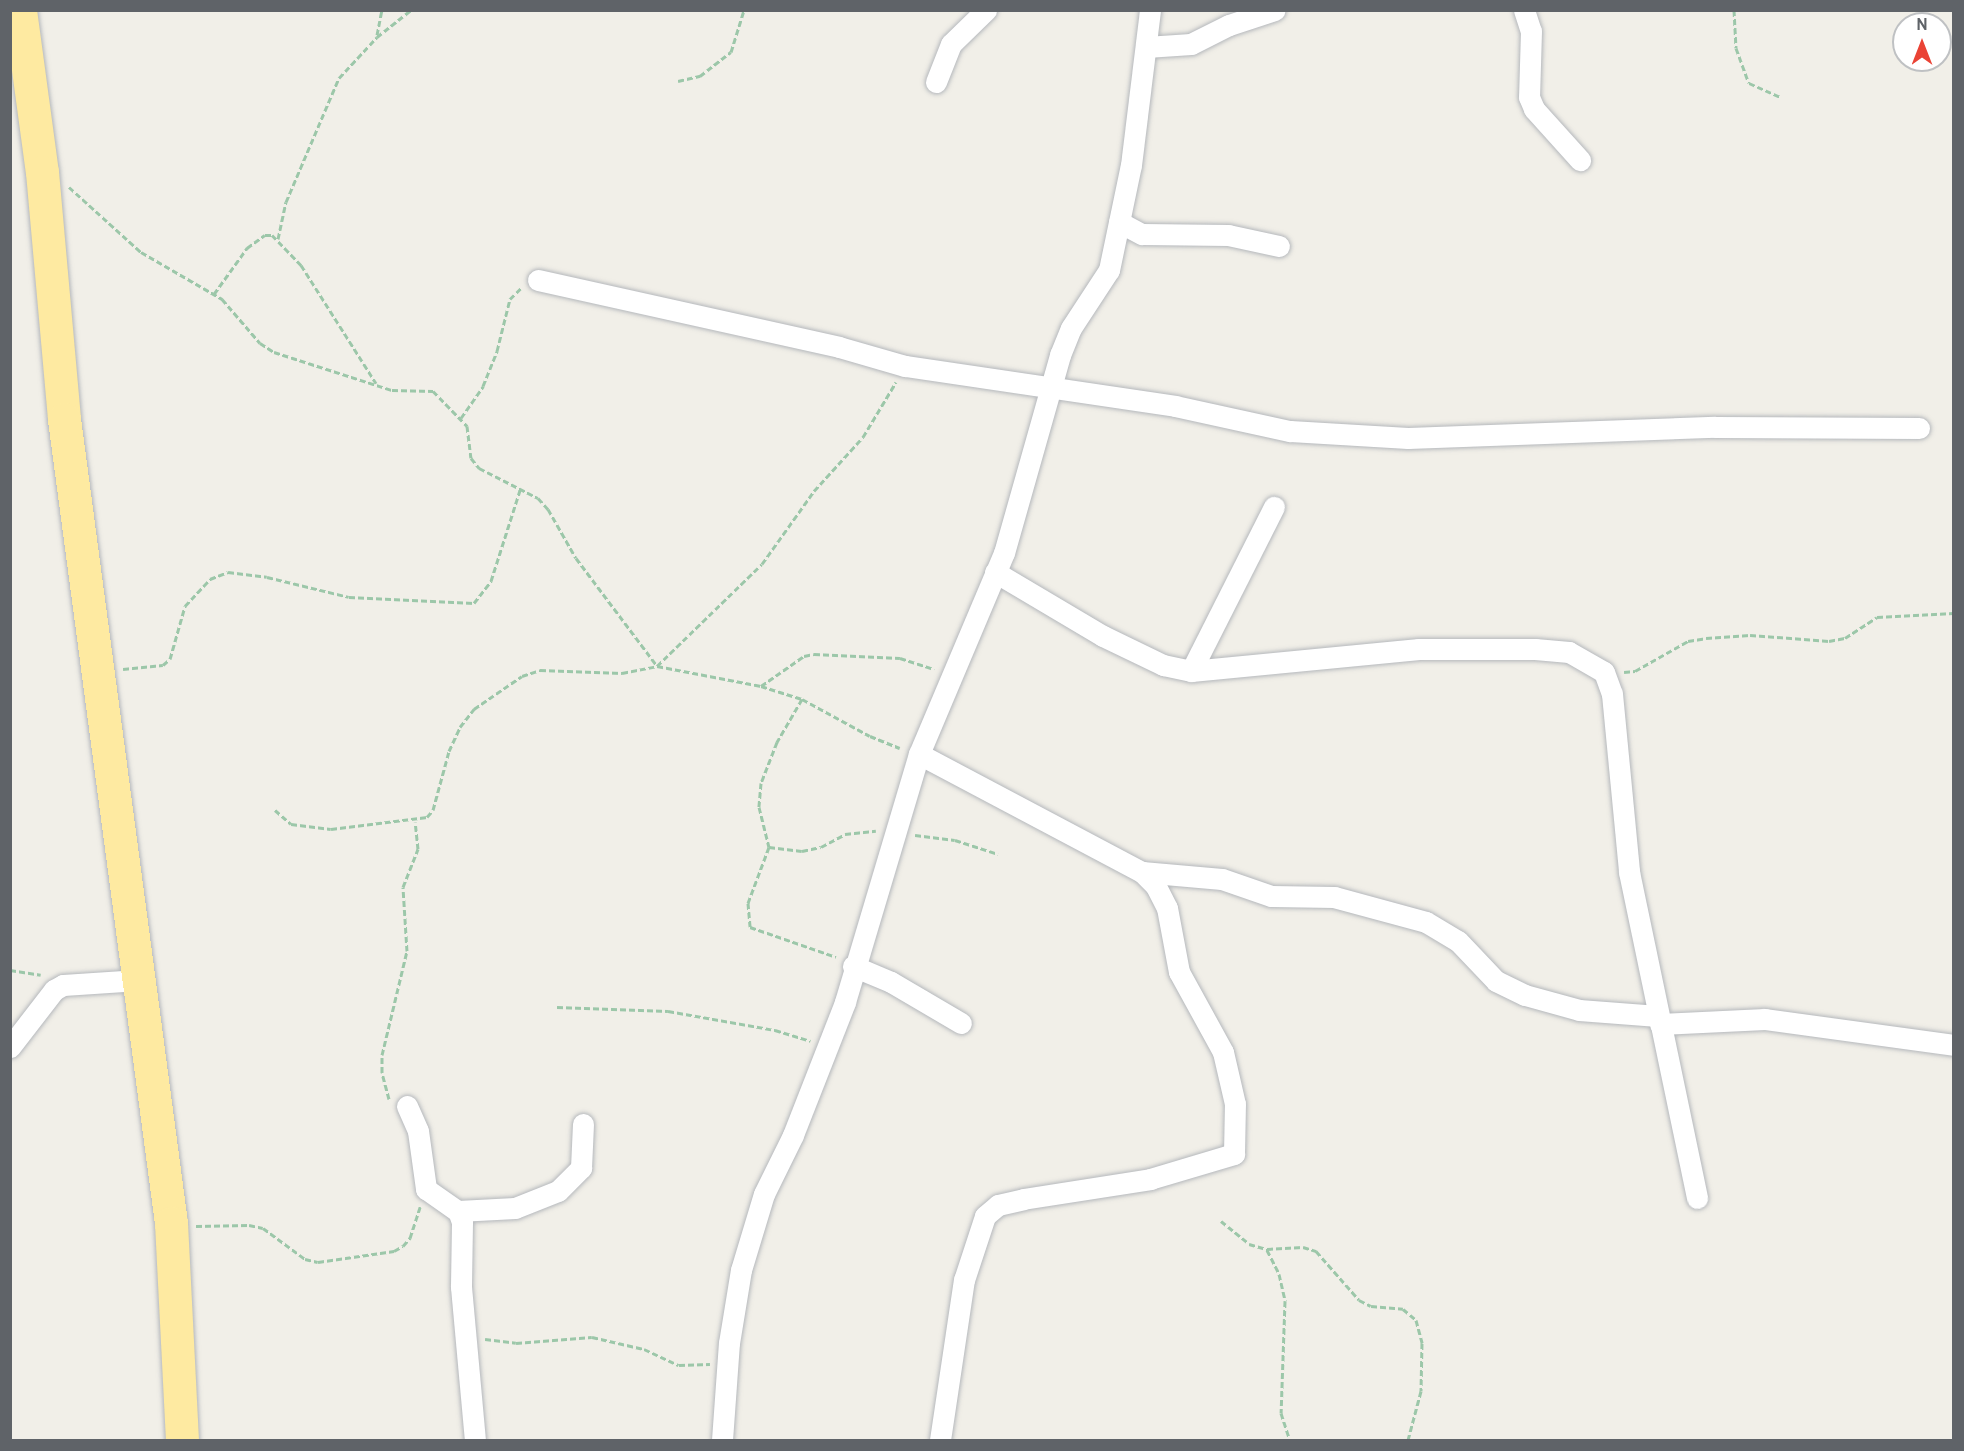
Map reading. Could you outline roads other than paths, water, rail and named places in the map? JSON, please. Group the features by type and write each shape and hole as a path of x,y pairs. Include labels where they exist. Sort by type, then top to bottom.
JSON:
{"highway":[{"path":"20,10 40,162 64,419 171,1223 182,1440"}],"street":[{"path":"936,82 951,44 986,10"},
{"path":"722,1440 741,1270 764,1194 793,1135 828,1047 919,754 1004,553 1049,390 1071,328 1108,270 1119,222 1150,10"},
{"path":"1146,47 1191,45 1229,26 1275,10"},
{"path":"1524,10 1531,31 1529,97 1580,160"},
{"path":"1119,222 1143,234 1228,235 1279,246"},
{"path":"538,280 839,347 905,366 1049,390 1175,406 1290,431 1408,438 1715,427 1919,428"},
{"path":"1191,671 1274,507"},
{"path":"995,572 1103,636 1163,665 1191,671 1419,649 1534,649 1569,652 1604,672 1612,694 1629,872 1696,1198"},
{"path":"919,754 1142,872 1156,886 1167,908 1179,972 1223,1052 1235,1104 1234,1154 1150,1179 998,1205 985,1216 964,1280 940,1440"},
{"path":"1142,872 1222,879 1271,896 1334,897 1426,922 1458,941 1496,981 1525,995 1579,1010 1659,1020 1766,1019 1953,1045"},
{"path":"853,967 891,982 962,1023"},
{"path":"10,1047 54,990 63,985 140,980"},
{"path":"407,1106 418,1131 426,1189 458,1212 462,1222 461,1287 475,1440"},
{"path":"458,1212 515,1208 558,1191 581,1168 583,1124"}]}
